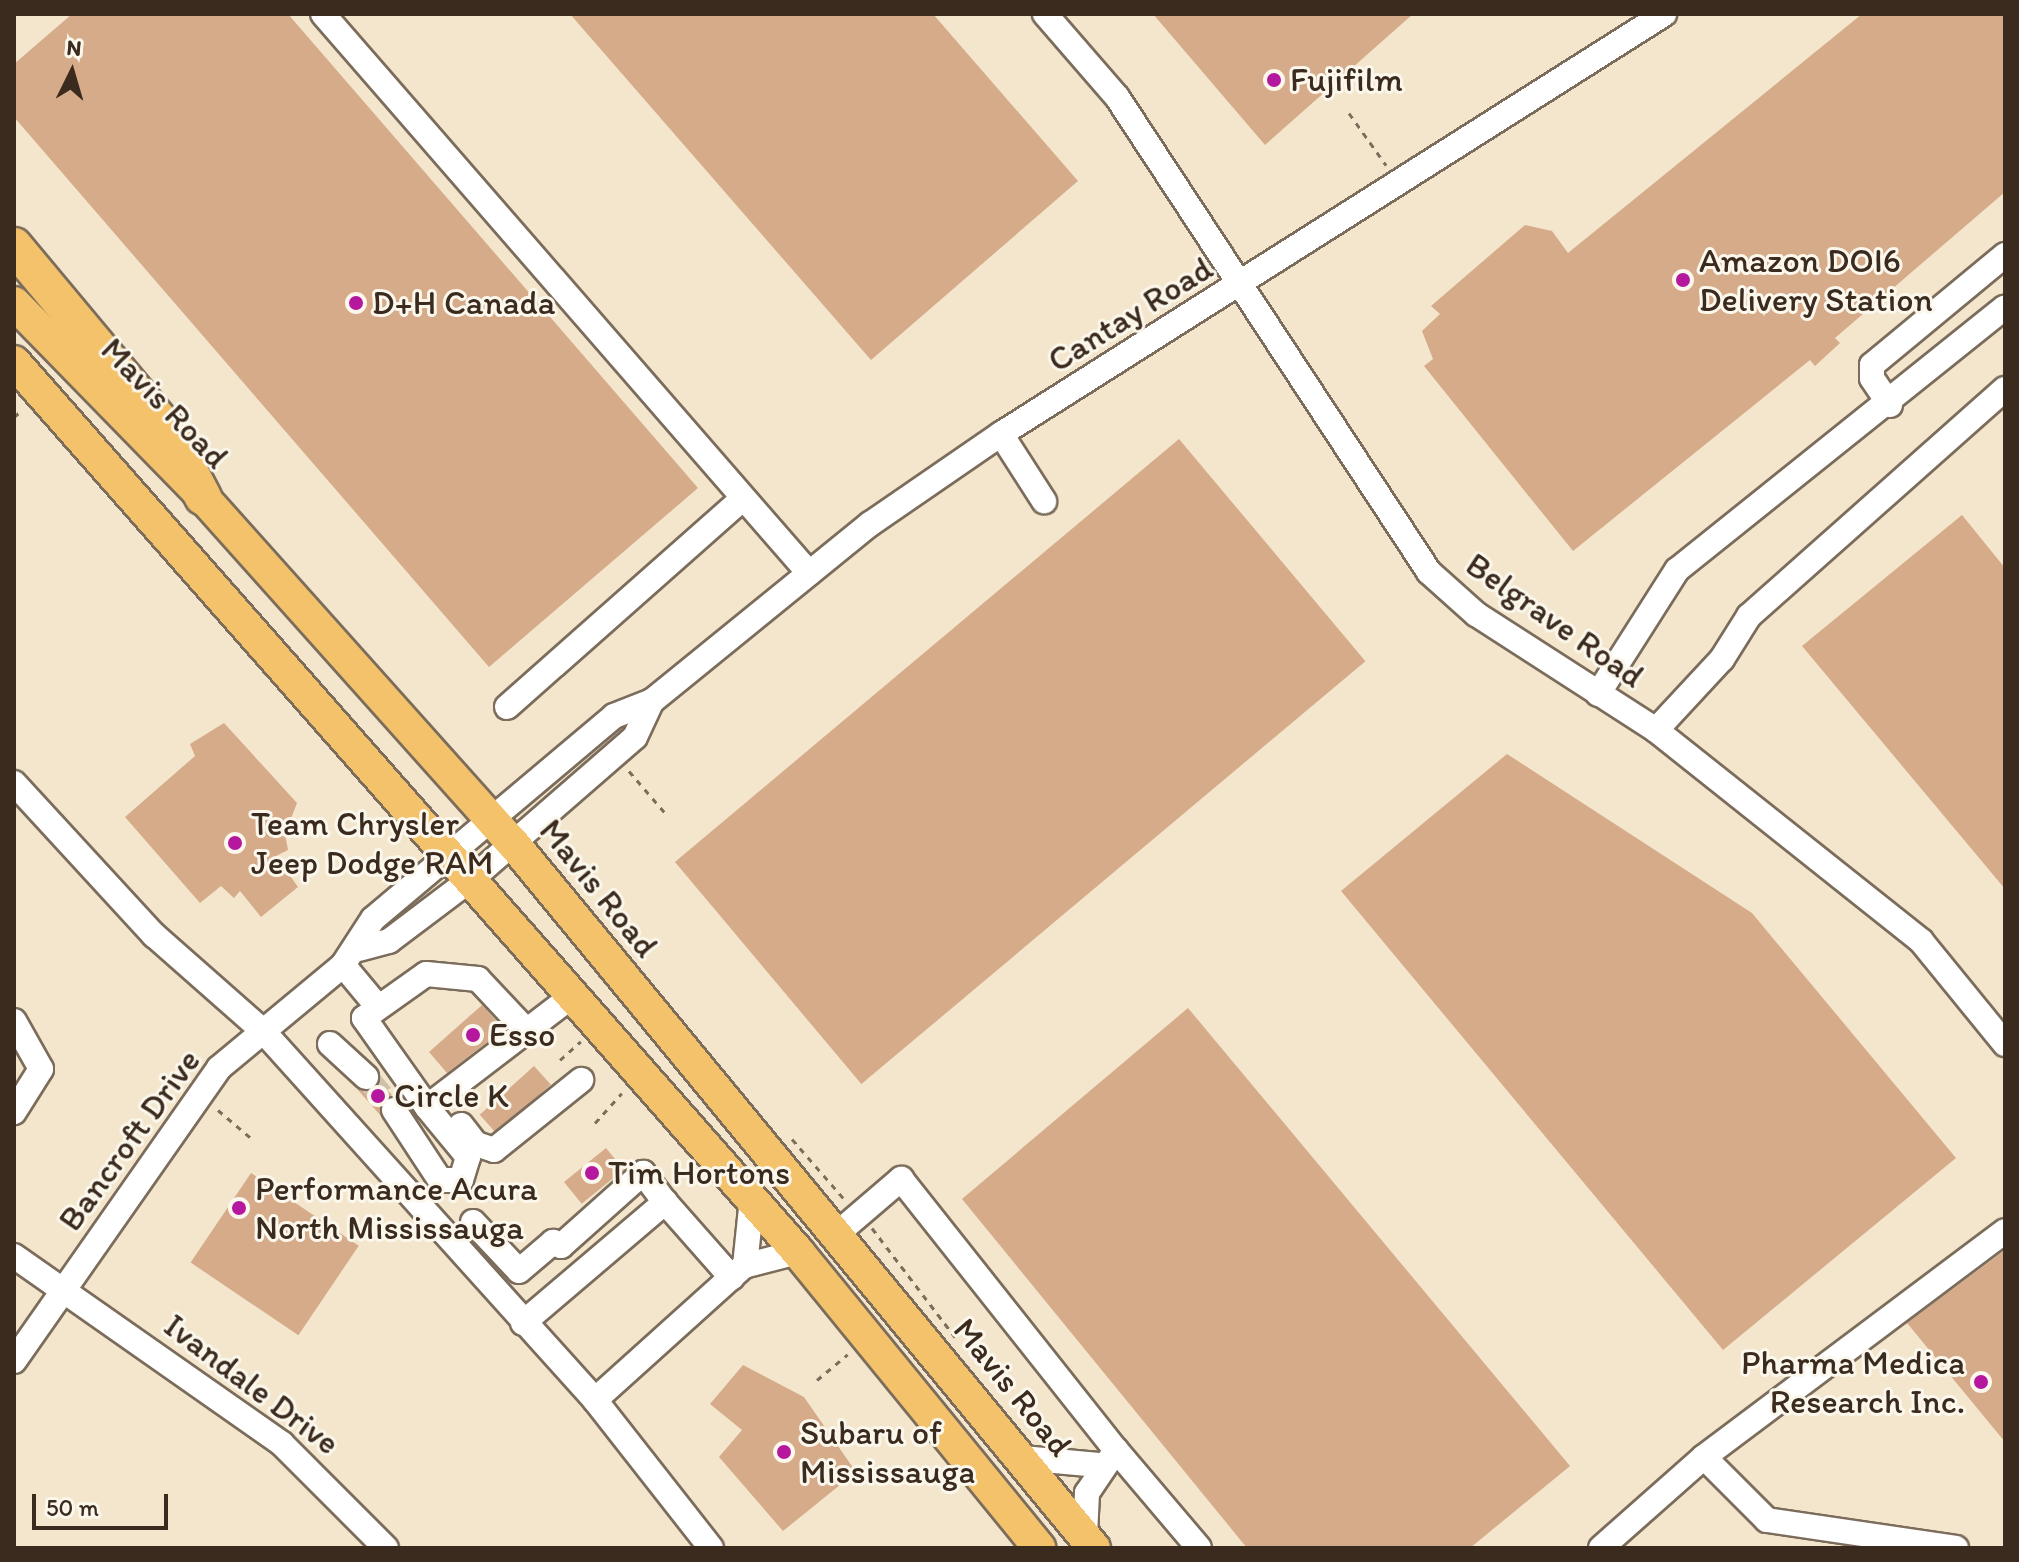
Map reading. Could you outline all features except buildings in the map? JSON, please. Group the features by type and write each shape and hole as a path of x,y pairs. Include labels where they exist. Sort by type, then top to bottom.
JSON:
{"highway":[{"path":"14,246 169,432 203,497"}],"main road":[{"name":"Mavis Road","path":"14,303 203,497 512,842 839,1232 1090,1542"},
{"path":"14,362 474,877 752,1198 1039,1548"}],"street":[{"path":"323,14 809,573"},
{"name":"Belgrave Road","path":"1045,14 1117,97 1429,572 1476,614 1656,730 1921,941 2005,1044"},
{"name":"Cantay Road","path":"452,853 614,716 652,701 809,573 1001,434 1400,185 1654,16"},
{"path":"1890,405 1872,378 1872,365 2005,255"},
{"path":"1598,694 1677,570 1890,405 2005,307"},
{"path":"1656,730 1722,659 1749,616 2005,389"},
{"path":"1001,434 1044,501"},
{"path":"507,707 742,499"},
{"name":"Cantay Road","path":"474,877 635,737 652,701"},
{"path":"14,783 154,935 263,1031 595,1400 711,1548"},
{"name":"Bancroft Drive","path":"351,957 373,919 452,853"},
{"name":"Bancroft Drive","path":"14,1361 177,1120 219,1068 351,957 389,941 474,877"},
{"path":"351,957 378,1007"},
{"path":"394,1110 440,1180 461,1180 468,1157 433,1102 364,1018 426,974 478,979 524,1028 535,1029 575,994"},
{"path":"14,1021 41,1069 14,1112"},
{"path":"433,1102 524,1028"},
{"path":"330,1044 366,1077"},
{"path":"433,1102 488,1151 581,1080"},
{"path":"473,1222 519,1271 553,1242 561,1246 643,1173 665,1202 738,1272"},
{"path":"839,1232 901,1179 1108,1458 1199,1548"},
{"path":"738,1272 752,1198"},
{"path":"523,1323 665,1202"},
{"path":"1601,1548 1704,1457 2005,1231"},
{"path":"595,1400 738,1272 798,1252"},
{"name":"Ivandale Drive","path":"14,1256 282,1444 386,1548"},
{"path":"1704,1457 1767,1520 1956,1548"},
{"path":"1022,1458 1108,1458"},
{"path":"1090,1542 1087,1493 1108,1458"}],"path":[{"path":"1349,113 1400,185"},
{"path":"14,417 24,407"},
{"path":"629,771 667,815"},
{"path":"560,1060 581,1041"},
{"path":"595,1123 625,1090"},
{"path":"218,1110 251,1138"},
{"path":"879,1235 964,1349"},
{"path":"817,1380 851,1352"}],"tunnel":[{"path":"366,1077 394,1110"}],"place":[{"name":"Fujifilm","path":"1274,80"},
{"name":"Amazon DOI6 Delivery Station","path":"1683,280"},
{"name":"D+H Canada","path":"356,303"},
{"name":"Team Chrysler Jeep Dodge RAM","path":"235,843"},
{"name":"Esso","path":"473,1035"},
{"name":"Circle K","path":"378,1096"},
{"name":"Tim Hortons","path":"592,1173"},
{"name":"Performance Acura North Mississauga","path":"239,1208"},
{"name":"Pharma Medica Research Inc.","path":"1981,1382"},
{"name":"Subaru of Mississauga","path":"784,1452"}]}
